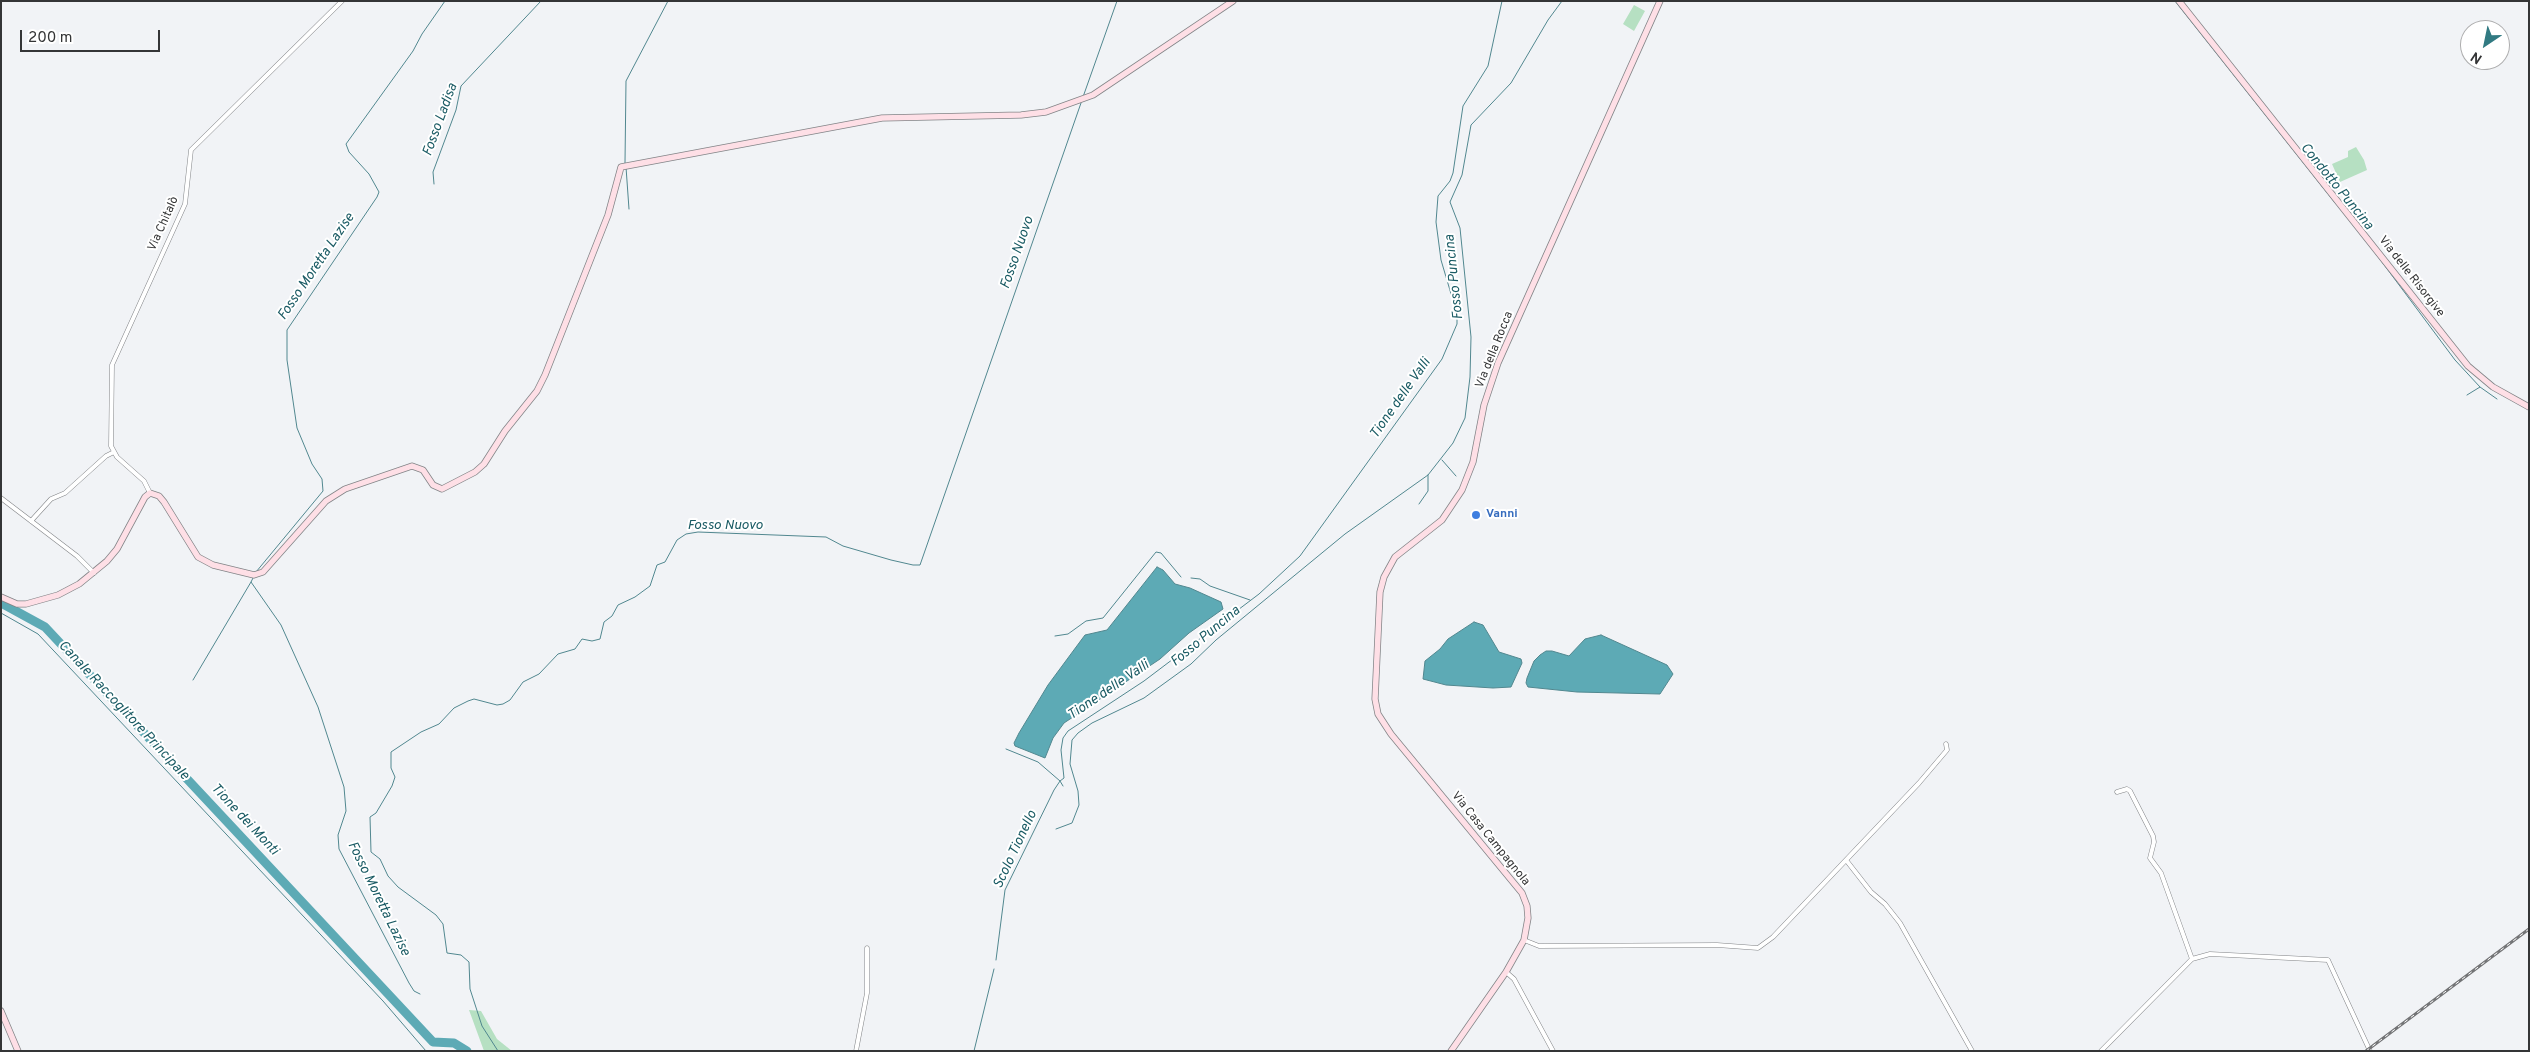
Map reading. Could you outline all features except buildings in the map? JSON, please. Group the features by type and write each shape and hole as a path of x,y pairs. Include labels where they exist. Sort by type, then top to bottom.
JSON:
{"street":[{"name":"Via Chitalò","path":"114,452 110,439 112,365 186,204 191,150 342,1"},
{"path":"31,521 51,499 65,493 106,456 114,452 139,476 150,493 159,496 164,502 198,557 213,565 249,574 256,575 263,572 334,494 412,466 423,470 433,485 442,489 475,472 484,464 504,431 531,398 545,375 608,214 621,167 882,118 1020,115 1046,112 1093,95 1233,1"},
{"name":"Via della Rocca","path":"1375,699 1379,602 1384,577 1389,566 1404,548 1442,520 1462,490 1473,462 1484,405 1494,372 1660,1"},
{"name":"Via delle Risorgive","path":"2179,1 2468,366 2493,387 2529,408"},
{"path":"1,596 17,604 40,602 58,595 94,573 117,549 150,493"},
{"path":"1,498 94,573"},
{"name":"Via Casa Campagnola","path":"1375,699 1378,714 1391,734 1522,893 1528,918 1524,940 1506,972 1451,1051"},
{"path":"1524,940 1538,946 1717,945 1758,948 1773,937 1933,767 1947,750 1946,744"},
{"path":"2117,792 2127,788 2130,791 2153,836 2154,842 2150,858 2161,873 2192,959"},
{"path":"1846,860 1871,892 1885,904 1900,923 1972,1051"},
{"path":"856,1051 867,993 867,948"},
{"path":"2101,1051 2192,959 2210,954 2328,960 2370,1051"},
{"path":"1506,972 1514,978 1553,1051"},
{"path":"1,1011 18,1051"}],"green space":[{"path":"1634,5 1645,11 1634,31 1623,24"},
{"path":"2356,147 2364,160 2367,170 2340,182 2332,164 2348,157 2348,151"},
{"path":"469,1010 481,1011 497,1039 512,1051 484,1051"}],"water":[{"path":"1157,567 1163,570 1175,584 1190,588 1221,602 1223,609 1189,633 1160,659 1064,723 1053,738 1045,758 1015,746 1014,743 1019,733 1048,685 1085,635 1107,630"},
{"path":"1474,622 1483,625 1499,652 1521,659 1522,663 1511,687 1493,688 1446,685 1423,679 1425,661 1440,649 1448,639"},
{"path":"1601,635 1667,665 1673,674 1660,694 1577,692 1528,687 1526,683 1527,678 1534,661 1540,655 1546,651 1552,651 1569,656 1585,639"}],"waterway":[{"name":"Fosso Moretta Lazise","path":"256,572 323,491 322,479 312,464 297,428 287,360 287,330 379,192 369,174 349,152 346,144 413,51 422,34 445,1"},
{"name":"Fosso Ladisa","path":"434,184 433,172 456,110 461,86 541,1"},
{"path":"625,163 626,81 668,1"},
{"name":"Fosso Nuovo","path":"1083,97 1117,1"},
{"name":"Tione delle Valli","path":"1063,786 1060,781 1064,778 1061,750 1063,738 1068,731 1144,681 1259,594 1300,556 1442,359 1457,324 1457,314 1441,260 1436,222 1438,196 1450,181 1453,173 1463,106 1488,66 1502,1"},
{"name":"Fosso Puncina","path":"1056,829 1072,823 1079,805 1078,791 1070,764 1072,740 1078,733 1092,723 1144,698 1191,664 1216,640 1345,534 1428,475 1453,443 1465,418 1470,377 1471,337 1460,228 1450,202 1462,175 1471,125 1511,83 1548,20 1562,1"},
{"name":"Condotto Puncina","path":"2175,1 2336,204"},
{"name":"Fosso Nuovo","path":"498,1051 482,1026 470,989 469,962 461,955 447,953 443,924 436,915 398,887 388,876 380,859 371,852 370,817 376,813 392,786 395,777 391,768 391,752 421,732 439,724 454,708 468,701 474,699 497,705 503,704 510,700 523,682 539,674 558,654 575,649 582,639 592,641 600,639 604,622 612,616 618,605 635,597 650,586 657,565 665,562 677,540 686,534 698,532 826,537 843,546 891,560 920,565 1081,103"},
{"path":"626,167 629,209"},
{"name":"Condotto Puncina","path":"2376,254 2455,360 2480,387 2467,395"},
{"name":"Condotto Puncina","path":"2480,387 2497,399"},
{"name":"Fosso Puncina","path":"1442,460 1456,476"},
{"name":"Fosso Puncina","path":"1419,504 1428,491 1428,475"},
{"name":"Tione delle Valli","path":"1055,636 1068,634 1086,621 1103,618 1156,552 1161,553 1181,577"},
{"name":"Fosso Moretta Lazise","path":"253,578 251,582 281,625 318,707 344,787 346,811 338,835 339,849 409,983 414,991 420,994"},
{"name":"Tione delle Valli","path":"1191,578 1200,579 1210,586 1250,600"},
{"path":"193,680 251,582"},
{"name":"Tione dei Monti","path":"1,603 45,627 433,1042 454,1043 467,1051"},
{"name":"Canale Raccoglitore Principale","path":"1,613 38,634 383,1001 426,1051"},
{"name":"Scolo Tionello","path":"996,960 1005,890 1060,781 1038,762 1006,749"},
{"name":"Scolo Tionello","path":"974,1051 994,969"}],"railway":[{"path":"2366,1051 2529,929"}],"place":[{"name":"Vanni","path":"1476,515"}]}
